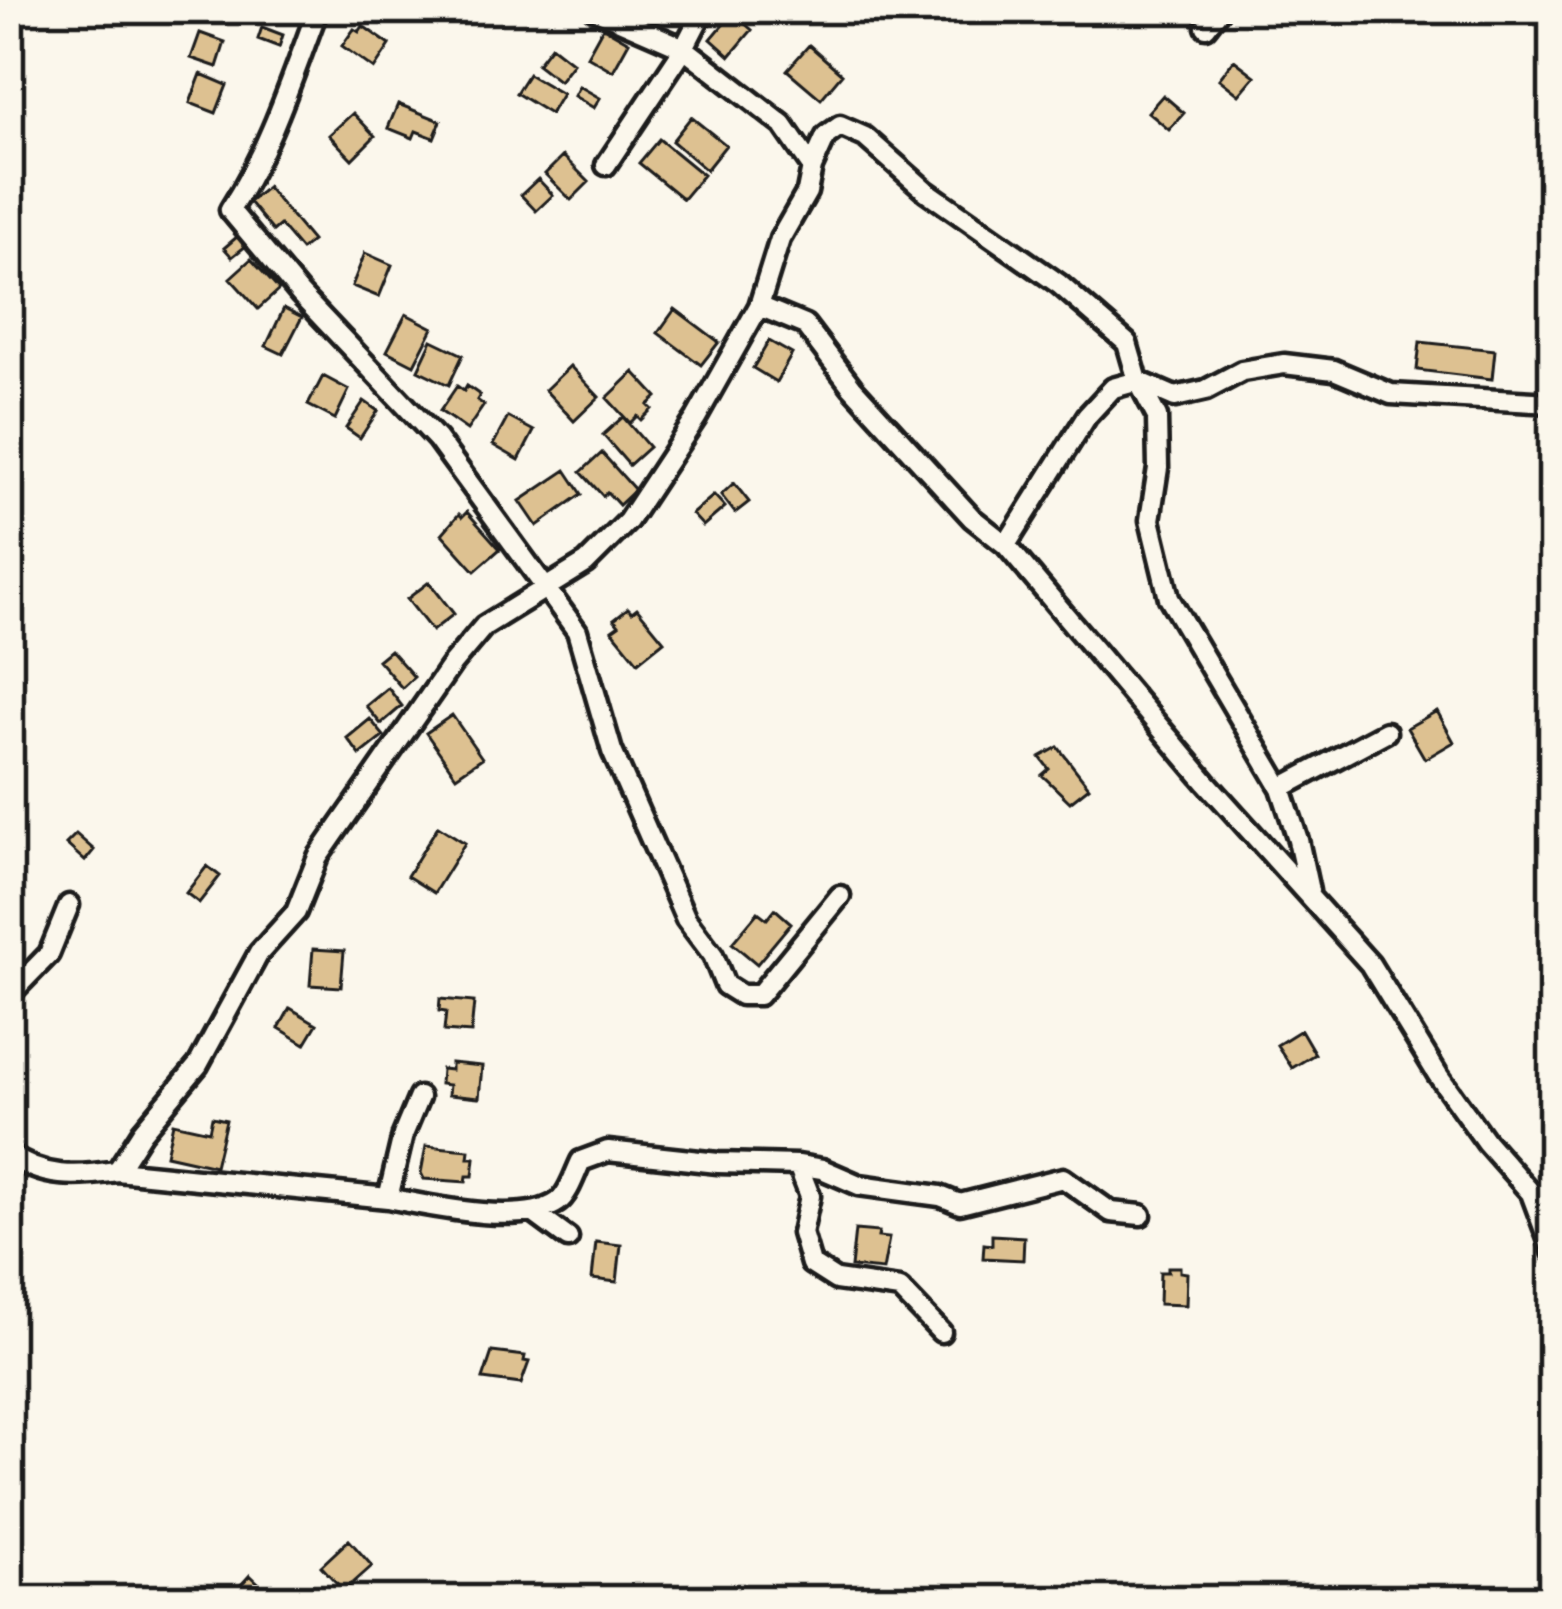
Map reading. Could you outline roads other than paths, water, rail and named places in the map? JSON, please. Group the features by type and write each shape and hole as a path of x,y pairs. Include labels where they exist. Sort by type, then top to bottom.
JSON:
{"street":[{"path":"318,9 252,176 230,211 301,295 437,439 577,631 612,751 677,902 713,956 725,985 741,995 759,994 840,896"},
{"path":"594,9 684,48 783,125 812,167"},
{"path":"606,165 684,48 704,9"},
{"path":"1206,27 1220,9"},
{"path":"117,1171 142,1132 198,1065 260,952 296,912 318,857 452,664 484,626 586,562 628,521 760,306 780,239 807,192 826,136 840,126 865,136 926,191 1059,284 1126,343 1138,381 1157,417 1158,468 1150,520 1169,598 1281,788 1310,893"},
{"path":"760,306 805,325 852,387 972,518 1006,545 1206,782 1370,964 1438,1075 1486,1142 1531,1193 1553,1252"},
{"path":"1006,545 1087,416 1113,388 1138,381 1174,398 1206,390 1242,370 1284,364 1334,370 1391,394 1553,403"},
{"path":"1281,788 1386,732"},
{"path":"9,995 49,954 70,905"},
{"path":"388,1198 403,1135 419,1097"},
{"path":"9,1154 37,1172 76,1177 117,1171 388,1198 435,1207 534,1213 561,1200 581,1161 608,1151 718,1163 798,1165 822,1169 859,1185 940,1196 959,1204 1064,1178 1111,1212 1141,1215"},
{"path":"798,1165 810,1196 802,1234 811,1264 836,1280 900,1289 941,1332"},
{"path":"534,1213 568,1238"}]}
